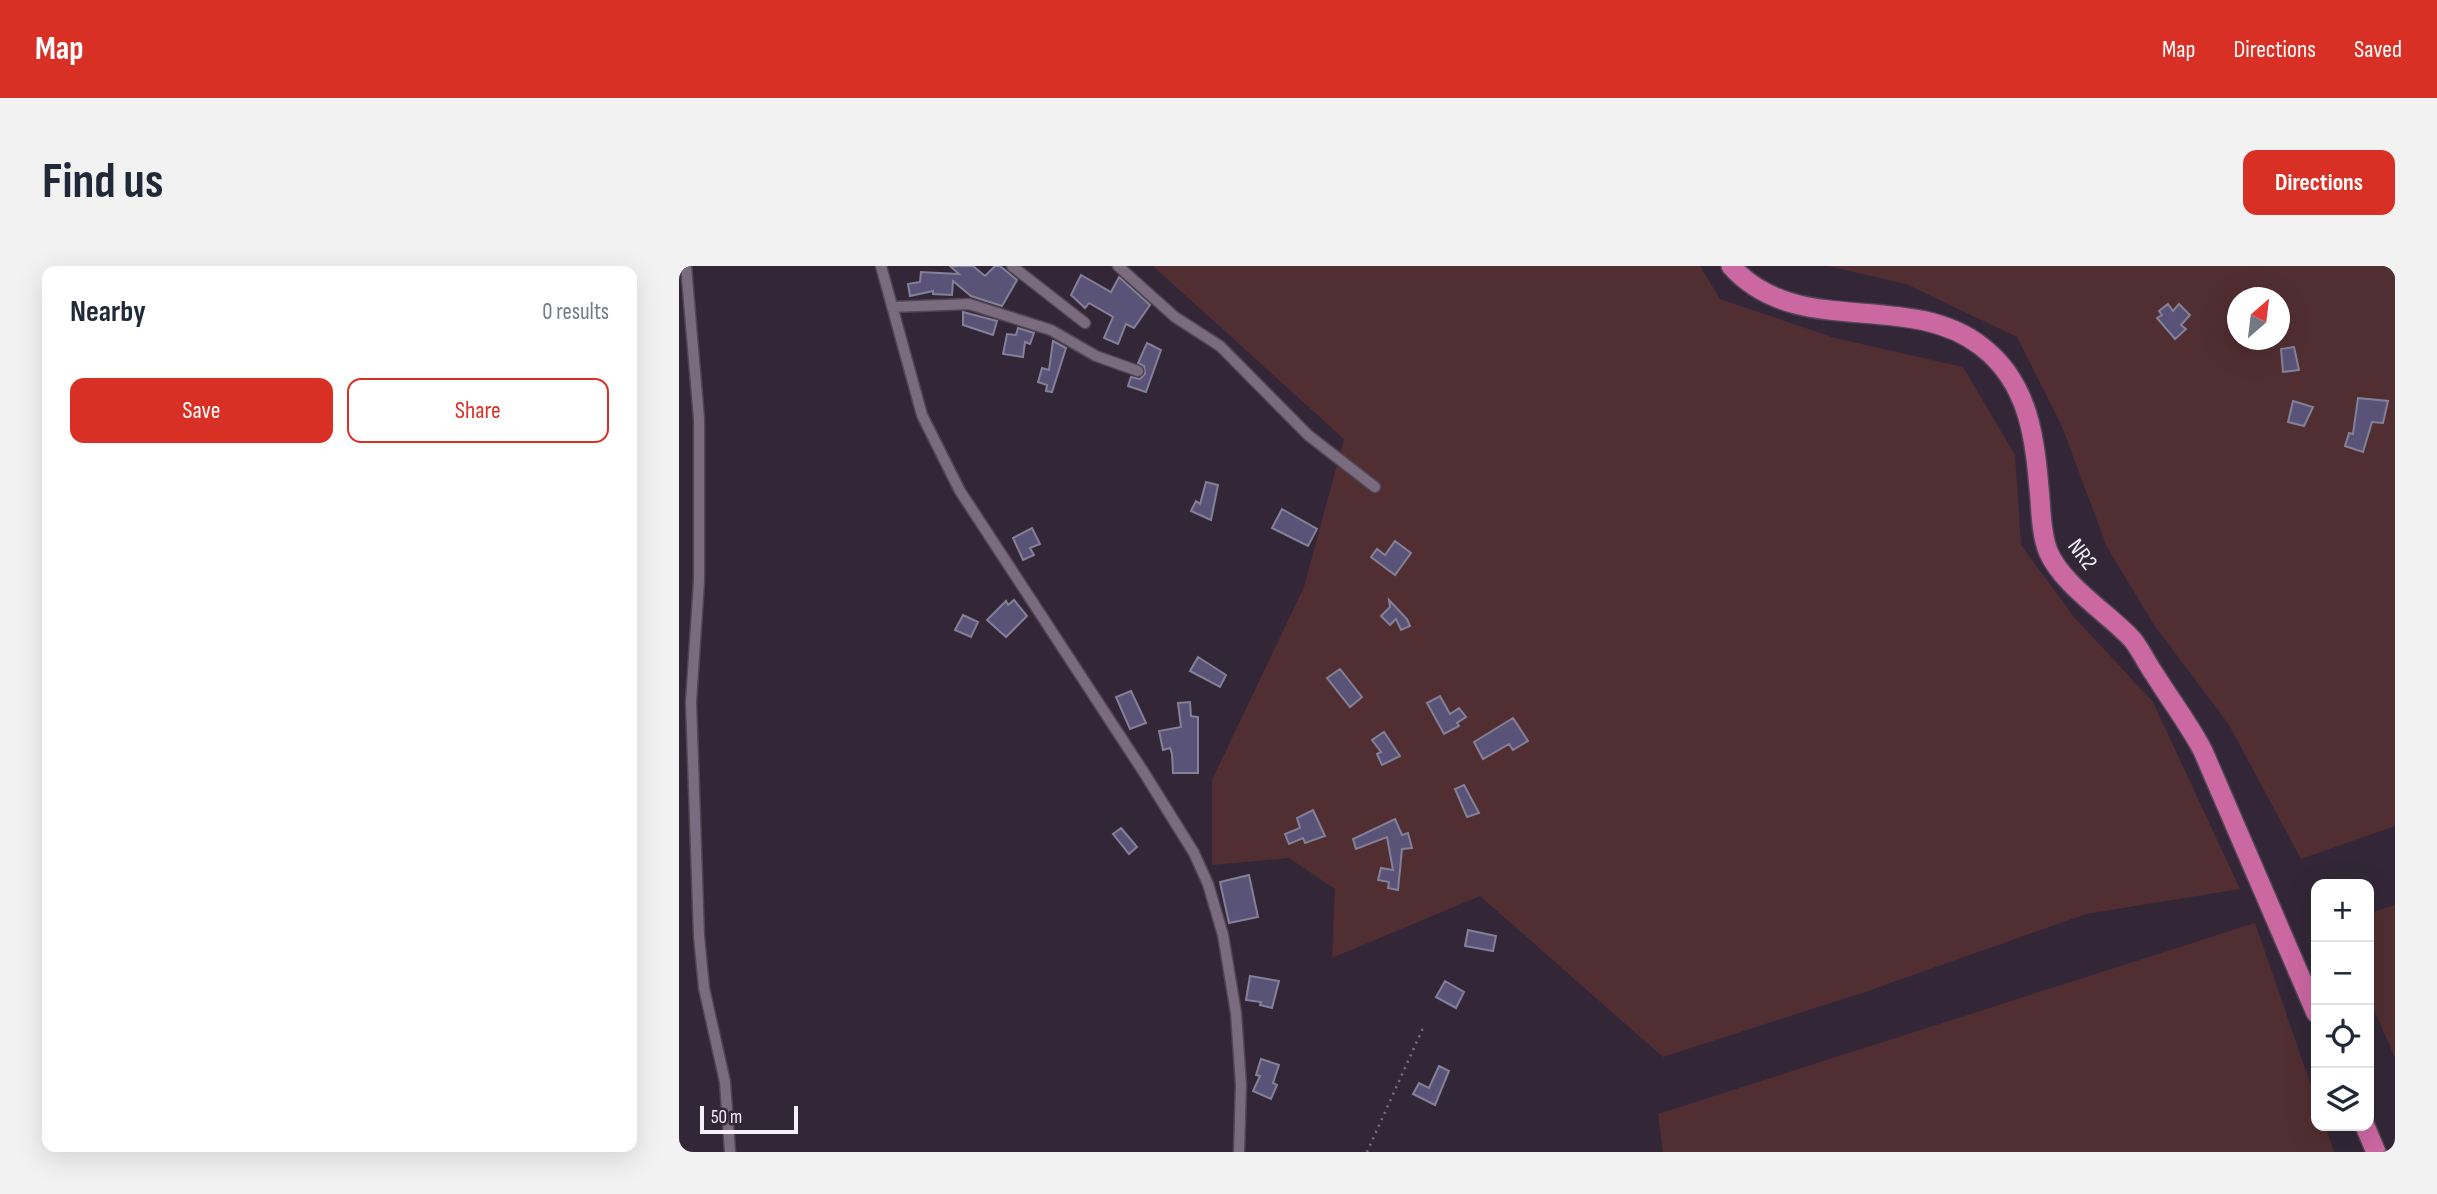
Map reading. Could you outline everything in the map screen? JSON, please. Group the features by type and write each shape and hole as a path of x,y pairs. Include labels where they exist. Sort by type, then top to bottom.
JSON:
{"highway":[{"name":"NR2","path":"1731,266 1744,281 1781,302 1817,311 1924,320 1980,345 1999,362 2016,387 2033,429 2048,552 2098,611 2132,640 2186,719 2203,751 2313,1005"},
{"path":"2367,1131 2376,1152"}],"street":[{"path":"686,266 695,339 699,419 699,581 691,702 698,909 705,988 725,1082 730,1152"},
{"path":"881,266 922,415 967,502 1143,771 1194,853 1208,884 1223,935 1236,1013 1241,1085 1238,1152"},
{"path":"1012,266 1084,323"},
{"path":"1118,266 1175,317 1220,346 1316,443 1375,487"},
{"path":"893,307 969,304 1051,330 1096,356 1138,371"}],"path":[{"path":"1367,1152 1423,1028"}],"shaded area":[{"path":"1153,266 1700,266 1720,299 1835,338 1963,367 2015,455 2021,545 2074,617 2153,702 2240,889 2086,914 1868,991 1663,1057 1480,896 1332,958 1335,889 1289,858 1212,865 1212,780 1304,587 1344,439"},
{"path":"1828,266 2395,266 2395,826 2301,859 2229,725 2154,625 2107,547 2061,424 2017,337 1906,284"},
{"path":"2395,905 2395,1058 2374,1010 2374,911"},
{"path":"2255,923 2311,1085 2311,1131 2327,1131 2334,1152 1663,1152 1658,1114"}],"building":[{"path":"950,266 973,266 985,276 995,266 1000,266 1017,280 1002,306 971,296 953,281 952,295 933,294 933,291 910,296 908,284 920,282 921,272 959,274"},
{"path":"1081,275 1111,292 1119,277 1150,305 1134,328 1126,324 1118,344 1104,338 1113,317 1089,303 1085,308 1071,295"},
{"path":"2168,304 2173,311 2179,304 2190,315 2181,325 2186,329 2175,339 2157,318 2162,315 2159,311"},
{"path":"963,312 997,321 993,335 963,325"},
{"path":"1018,328 1034,333 1030,344 1025,342 1023,357 1003,354 1007,334 1016,335"},
{"path":"1053,341 1066,348 1052,392 1046,391 1047,385 1038,382 1042,368 1049,370"},
{"path":"1147,343 1161,350 1146,392 1128,386 1131,377 1140,379 1145,374 1144,366 1138,363"},
{"path":"2294,347 2299,370 2283,372 2281,350 2290,350"},
{"path":"2358,398 2388,401 2383,423 2372,422 2363,452 2345,446 2349,433 2353,434"},
{"path":"2293,401 2313,407 2304,426 2288,422"},
{"path":"1206,482 1218,485 1211,520 1191,511 1196,501 1200,504"},
{"path":"1282,509 1317,529 1308,546 1272,528"},
{"path":"1032,528 1040,544 1030,548 1034,555 1023,560 1013,538"},
{"path":"1395,541 1411,553 1395,575 1371,557 1377,549 1385,555"},
{"path":"1014,600 1027,616 1006,637 987,620 1006,601 1008,605"},
{"path":"1389,600 1410,626 1401,630 1396,619 1390,625 1381,616 1390,607"},
{"path":"963,615 978,622 971,637 955,630"},
{"path":"1198,657 1226,675 1220,687 1190,671"},
{"path":"1340,669 1362,697 1350,707 1327,678"},
{"path":"1131,691 1146,723 1130,729 1116,697"},
{"path":"1440,696 1450,714 1459,708 1466,717 1457,723 1459,726 1444,734 1427,703"},
{"path":"1190,702 1191,716 1198,717 1198,773 1173,773 1170,748 1163,750 1159,731 1181,727 1178,703"},
{"path":"1513,718 1528,741 1513,750 1509,744 1483,759 1474,742"},
{"path":"1384,732 1400,756 1382,765 1377,754 1381,752 1372,740"},
{"path":"1464,785 1479,813 1467,817 1455,789"},
{"path":"1313,810 1325,836 1305,843 1303,838 1289,844 1285,834 1300,828 1297,818"},
{"path":"1395,819 1402,835 1408,833 1412,848 1402,849 1398,890 1388,888 1389,882 1378,880 1381,868 1393,870 1387,837 1356,849 1353,839"},
{"path":"1121,828 1137,847 1129,854 1113,834"},
{"path":"1249,875 1258,917 1229,923 1220,882"},
{"path":"1468,930 1496,936 1493,951 1465,946"},
{"path":"1250,976 1279,981 1272,1008 1260,1005 1261,1002 1246,1000"},
{"path":"1445,981 1464,992 1456,1008 1436,997"},
{"path":"1261,1059 1279,1065 1273,1083 1277,1085 1271,1099 1253,1091 1260,1076 1256,1075"},
{"path":"1439,1066 1449,1071 1435,1105 1413,1094 1419,1083 1429,1088"}]}
